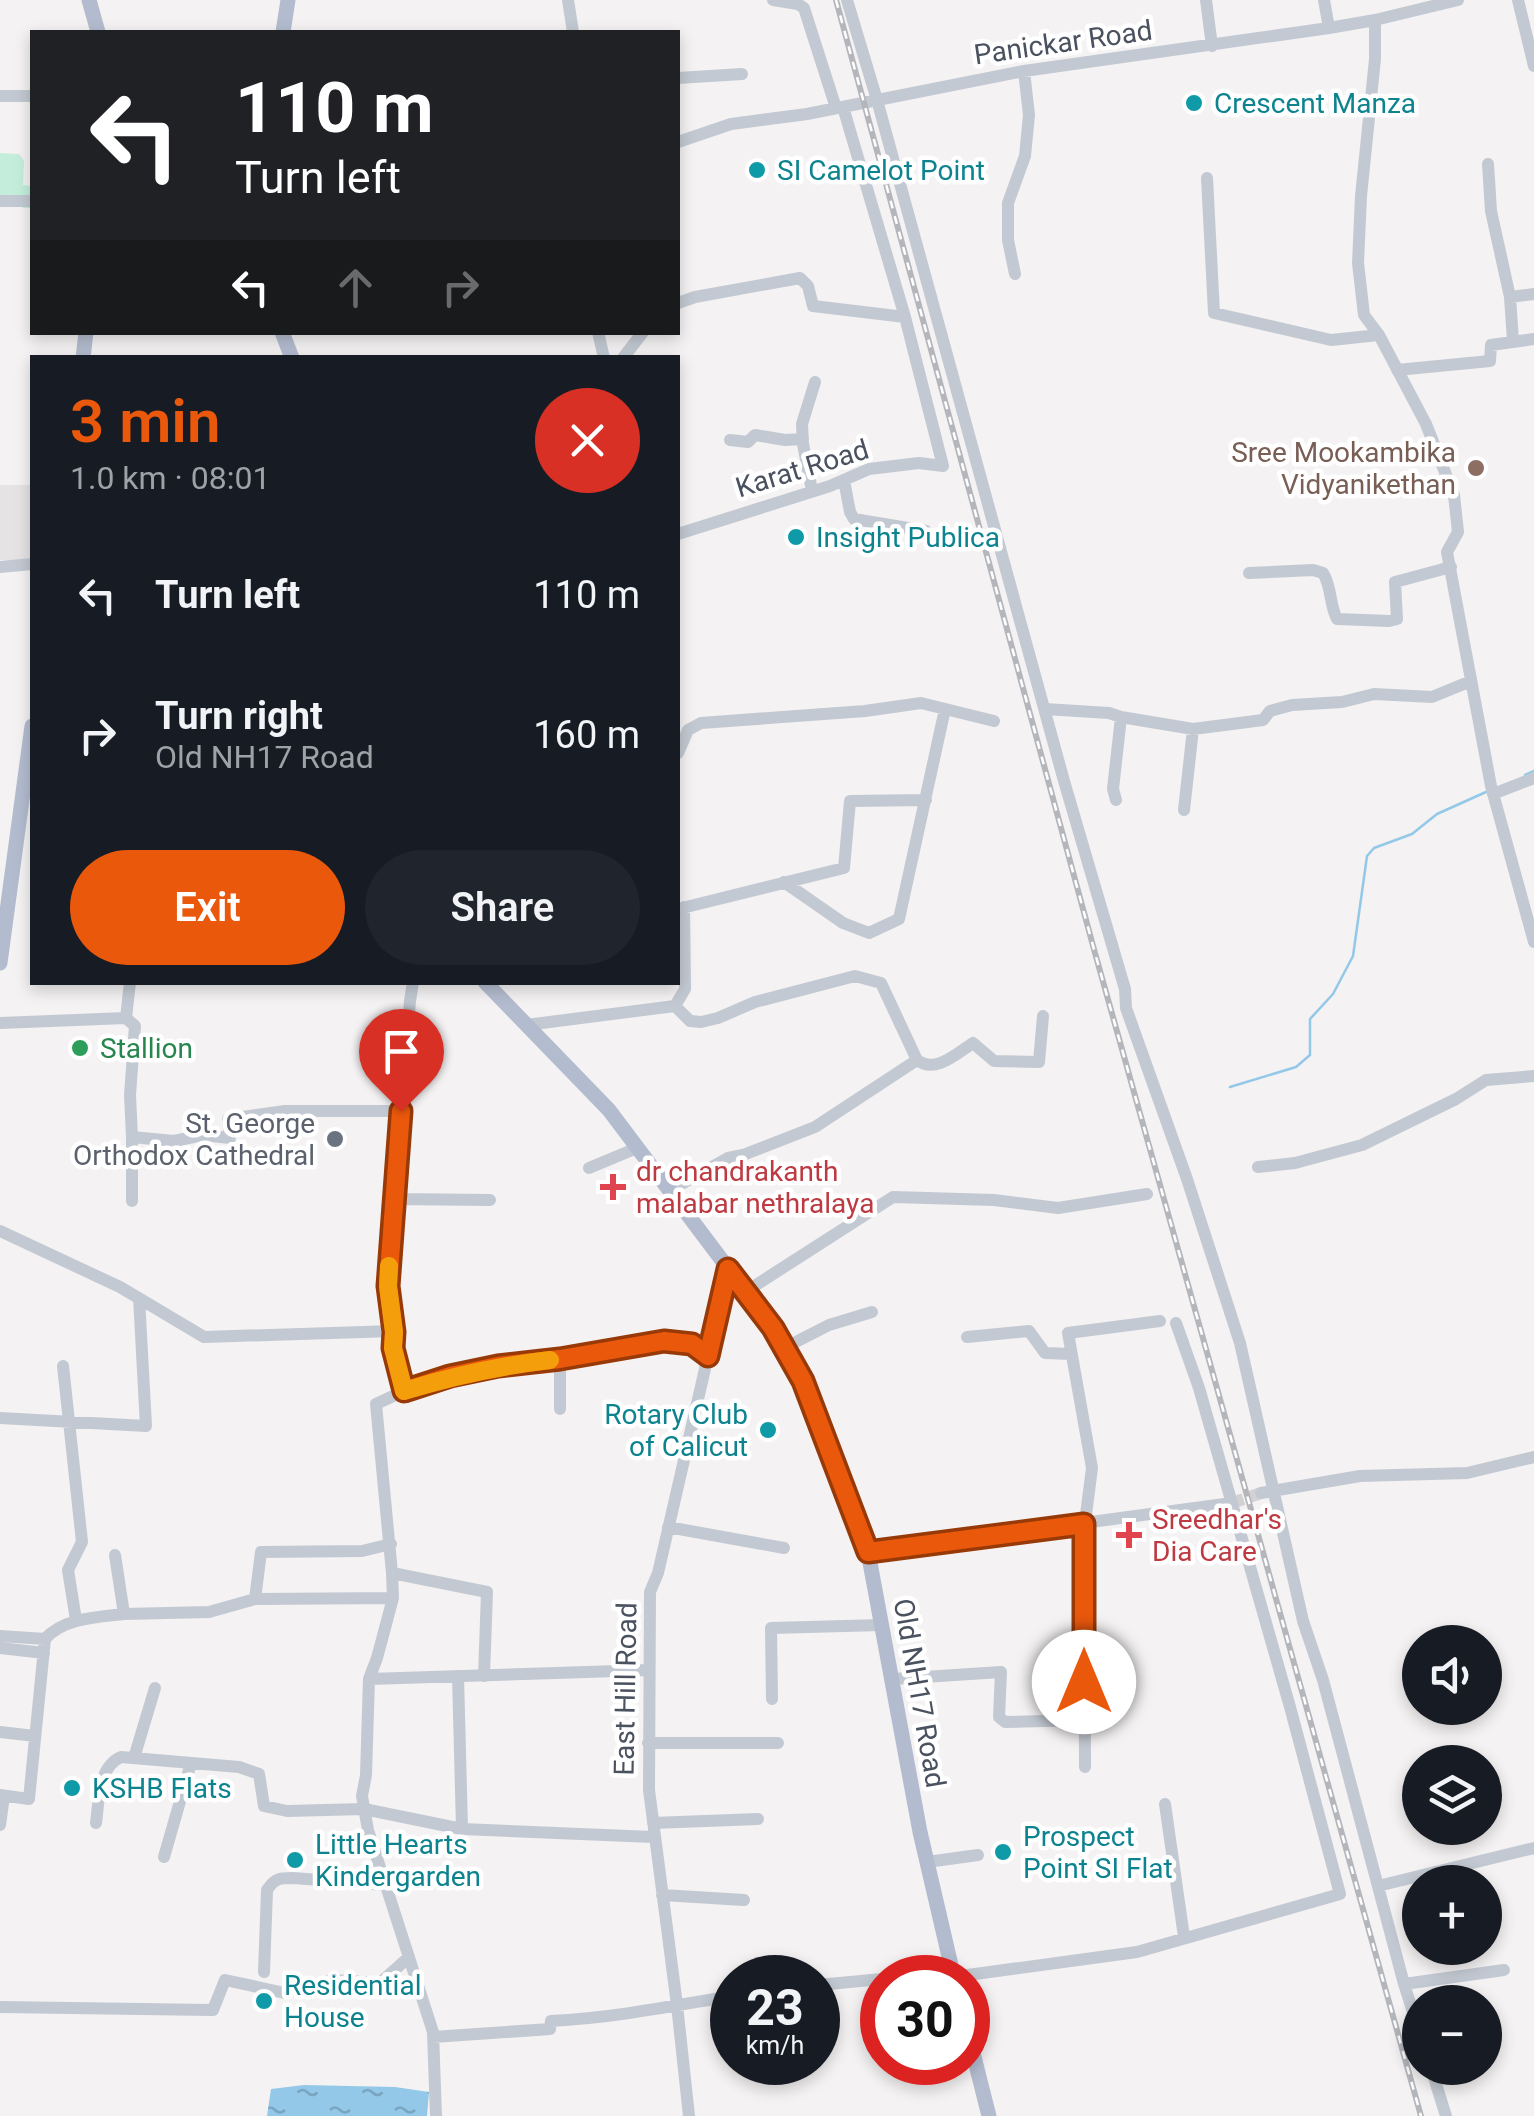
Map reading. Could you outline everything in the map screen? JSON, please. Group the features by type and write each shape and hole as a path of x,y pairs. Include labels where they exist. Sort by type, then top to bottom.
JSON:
{"main road":[{"path":"89,0 97,30"},
{"path":"283,30 288,0"},
{"path":"0,964 30,739"},
{"name":"Old NH17 Road","path":"488,985 609,1110 773,1328 803,1381 868,1552 927,1862 949,1955"},
{"path":"981,2085 989,2116"}],"street":[{"path":"568,0 573,30"},
{"path":"680,302 800,278 808,286 813,306 905,317 840,107 804,8 773,0"},
{"path":"847,0 1124,988 1126,1008 1240,1344 1267,1493 1323,1680 1404,1984 1504,1970"},
{"path":"1206,0 1212,46"},
{"path":"1324,0 1329,28"},
{"name":"Panickar Road","path":"680,141 731,124 840,107 1024,70 1329,28 1458,0"},
{"path":"1518,0 1534,66"},
{"path":"1374,20 1375,59 1360,196 1358,263 1364,315 1426,424 1454,495 1458,532 1447,552 1493,794 1534,942"},
{"path":"1015,274 1008,240 1008,203 1025,156 1029,115 1024,70"},
{"path":"680,78 742,74"},
{"path":"0,96 30,96"},
{"path":"1488,164 1491,211 1510,298 1514,341"},
{"path":"1207,178 1214,313 1330,340 1379,336"},
{"path":"0,202 30,201"},
{"path":"1510,298 1534,294"},
{"name":"Karat Road","path":"680,533 812,492 870,469 919,463 943,466 905,317"},
{"path":"1398,370 1490,361 1491,345 1534,338"},
{"path":"812,492 802,424 815,382"},
{"path":"730,440 748,442 755,435 803,439"},
{"path":"844,480 854,520 926,532"},
{"path":"0,567 30,564"},
{"path":"1248,573 1323,572 1337,620 1390,620 1397,614 1395,582 1451,567"},
{"path":"1045,709 1109,714 1192,728 1245,724 1292,705 1342,702 1374,694 1432,697 1471,681"},
{"path":"680,748 688,730 701,723 921,703 994,721"},
{"path":"784,882 843,923 869,934 900,919 945,709"},
{"path":"1116,800 1113,789 1122,716"},
{"path":"1184,810 1192,728"},
{"path":"1493,794 1534,778"},
{"path":"675,1006 685,989 681,908 844,868 850,801 926,800"},
{"path":"675,1006 690,1021 701,1022 755,1002 855,976 869,978 881,982 917,1060 924,1066 940,1064 973,1043 994,1061 1039,1062 1043,1016"},
{"path":"126,1018 130,985"},
{"path":"404,1391 393,1348 388,1286 413,985"},
{"path":"526,1025 675,1006"},
{"path":"0,1023 126,1018 135,1026 130,1095 132,1201"},
{"path":"669,1191 728,1158 815,1126 917,1060"},
{"path":"1258,1167 1295,1163 1362,1145 1456,1100 1486,1080 1534,1076"},
{"path":"132,1137 174,1141 203,1135 230,1138 228,1119 284,1111 401,1111"},
{"path":"589,1168 637,1148"},
{"path":"746,1292 893,1197 994,1200 1058,1208 1147,1194"},
{"path":"395,1199 490,1200"},
{"path":"0,1231 139,1298 204,1337 394,1332"},
{"name":"East Hill Road","path":"688,2116 648,1790 650,1592 658,1573 728,1269"},
{"path":"0,1418 146,1426 139,1298"},
{"path":"784,1348 829,1325 872,1312"},
{"path":"1085,1767 1084,1524 1092,1468 1068,1333 1160,1321"},
{"path":"990,1972 1137,1952 1340,1894 1199,1388 1176,1323"},
{"path":"967,1337 1029,1331 1045,1353 1072,1354"},
{"path":"436,2116 433,2037 368,1830 362,1796 369,1679 393,1598 376,1404 450,1376 664,1341 692,1344 708,1356"},
{"path":"560,1359 560,1409"},
{"path":"63,1366 82,1542 68,1570 76,1620"},
{"path":"1267,1493 1360,1476 1467,1472 1534,1457"},
{"path":"868,1552 1232,1503"},
{"path":"668,1527 784,1548"},
{"path":"255,1599 260,1552 362,1551 391,1544"},
{"path":"115,1555 124,1614"},
{"path":"392,1573 486,1592 484,1676"},
{"path":"0,1824 2,1795 29,1800 49,1634 76,1620 124,1614 209,1612 255,1599 393,1598"},
{"path":"772,1699 771,1628 882,1625"},
{"path":"0,1636 45,1646"},
{"path":"0,1648 45,1646"},
{"path":"369,1679 648,1670"},
{"path":"893,1678 1001,1672 999,1717 1005,1722 1085,1720"},
{"path":"458,1676 462,1830"},
{"path":"134,1758 155,1688"},
{"path":"0,1732 35,1736"},
{"path":"648,1743 778,1743"},
{"path":"96,1823 104,1772 111,1761 121,1757 239,1767 259,1774 264,1806 287,1810 364,1809 462,1830 653,1830 758,1819"},
{"path":"164,1857 191,1763"},
{"path":"1164,1804 1184,1938"},
{"path":"1378,1886 1534,1848"},
{"path":"927,1862 978,1856"},
{"path":"264,1972 267,1890 273,1881 294,1878 386,1885"},
{"path":"662,1895 744,1900"},
{"path":"0,2007 213,2010 225,1980 285,1994 333,1980 380,1983 409,1957"},
{"path":"433,2037 550,2030 551,2020 592,2019 710,2000"},
{"path":"1436,2085 1446,2116"}],"shaded area":[{"path":"0,485 30,485 30,561 0,560"}],"green space":[{"path":"0,153 19,154 24,161 23,185 30,186 30,208 0,196"}],"water":[{"path":"304,2085 395,2087 429,2092 427,2116 267,2116 271,2089"}],"waterway":[{"path":"1525,775 1534,771"},
{"path":"1230,1087 1296,1067 1310,1055 1310,1019 1333,994 1353,956 1367,856 1374,848 1412,834 1437,814 1486,792"}],"tunnel":[{"path":"1232,1503 1261,1493"}],"railway":[{"path":"836,0 1095,953 1421,2116"}],"slow traffic":[{"path":"389,1266 393,1348 404,1391 450,1376 550,1360"}],"place":[{"name":"Crescent Manza","path":"1194,103"},
{"name":"SI Camelot Point","path":"757,170"},
{"name":"Sree Mookambika Vidyanikethan","path":"1476,468"},
{"name":"Insight Publica","path":"796,537"},
{"name":"Stallion","path":"80,1048"},
{"name":"St. George Orthodox Cathedral","path":"335,1139"},
{"name":"dr chandrakanth malabar nethralaya","path":"613,1187"},
{"name":"Rotary Club of Calicut","path":"768,1430"},
{"name":"Sreedhar's Dia Care","path":"1129,1535"},
{"name":"KSHB Flats","path":"72,1788"},
{"name":"Prospect Point SI Flat","path":"1003,1852"},
{"name":"Little Hearts Kindergarden","path":"295,1860"},
{"name":"Residential House","path":"264,2001"}],"route":[{"path":"401,1111 388,1286 393,1348 404,1391 498,1366 664,1341 692,1344 708,1356 728,1269 773,1328 803,1381 868,1552 1084,1524 1084,1682"}]}
